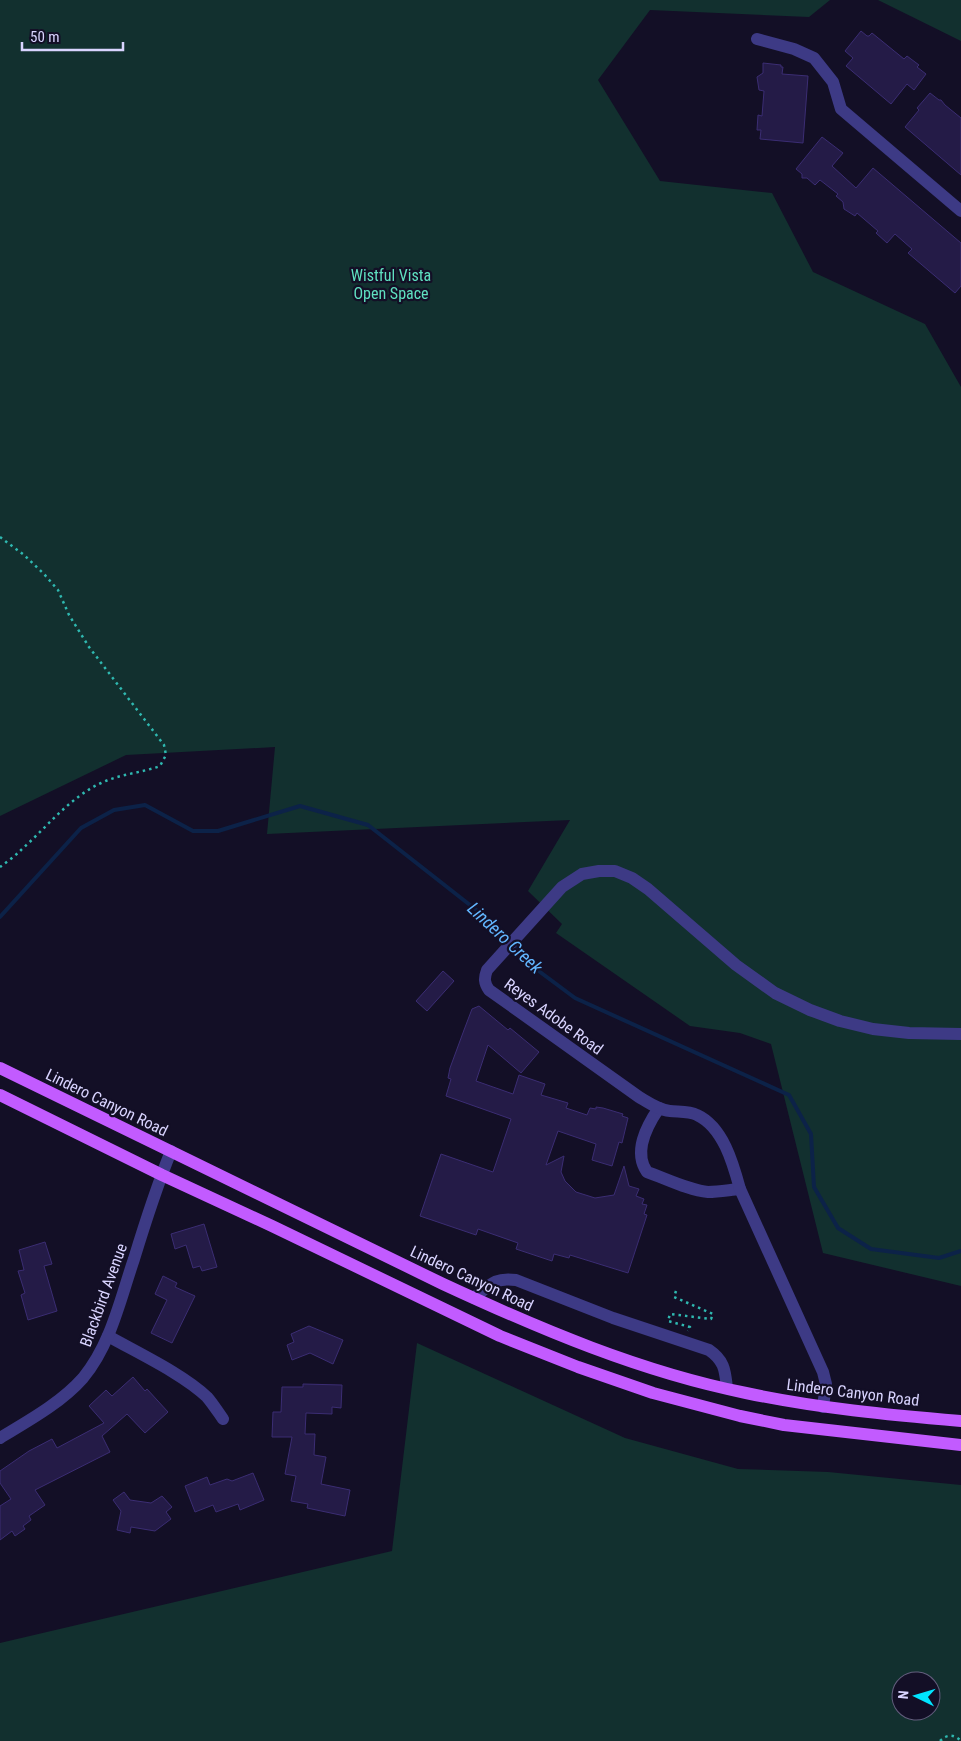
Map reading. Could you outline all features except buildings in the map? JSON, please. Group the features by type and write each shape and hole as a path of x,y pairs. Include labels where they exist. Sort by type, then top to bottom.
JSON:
{"main road":[{"name":"Lindero Canyon Road","path":"0,1068 509,1315 586,1345 659,1371 745,1393 823,1407 961,1422"},
{"path":"0,1094 162,1175 500,1336 578,1367 653,1393 740,1416 784,1425 961,1445"}],"street":[{"path":"756,39 794,49 814,58 833,82 840,109 961,211"},
{"name":"Reyes Adobe Road","path":"823,1407 826,1384 823,1372 740,1189 734,1164 718,1133 710,1123 696,1114 668,1111 639,1097 489,990 484,978 492,963 562,887 582,874 615,871 632,878 648,888 736,965 775,993 810,1010 840,1021 873,1029 909,1033 961,1034"},
{"path":"659,1108 648,1125 641,1151 640,1157 647,1172 701,1191 718,1192 740,1189"},
{"name":"Blackbird Avenue","path":"0,1438 44,1410 72,1388 92,1366 108,1336 171,1151"},
{"path":"474,1298 496,1280 502,1278 516,1280 613,1318 709,1350 721,1359 725,1370 727,1388"},
{"path":"108,1336 165,1368 189,1384 206,1397 223,1419"}],"path":[{"path":"0,537 24,555 58,590 74,623 138,713 164,745 166,755 160,766 145,772 124,774 100,783 72,802 20,851 0,867"},
{"path":"676,1291 674,1297 713,1314 711,1319 670,1314 668,1321 690,1327 685,1342"},
{"path":"940,1741 949,1735 956,1736 961,1741"}],"green space":[{"name":"Wistful Vista Open Space","path":"0,0 830,0 809,17 650,10 598,80 660,181 772,193 813,272 925,324 961,387 961,1286 823,1253 771,1044 740,1033 690,1026 556,933 562,924 528,891 570,820 267,834 275,747 126,755 0,816"},
{"path":"878,0 961,0 961,41"},
{"path":"417,1343 625,1438 738,1469 828,1472 961,1485 961,1741 0,1741 0,1643 392,1551"}],"waterway":[{"name":"Lindero Creek","path":"0,917 81,828 114,810 145,805 193,831 218,831 300,806 368,825 498,927 528,963 575,998 789,1095 811,1134 814,1187 838,1228 871,1249 939,1258 961,1251"}]}
